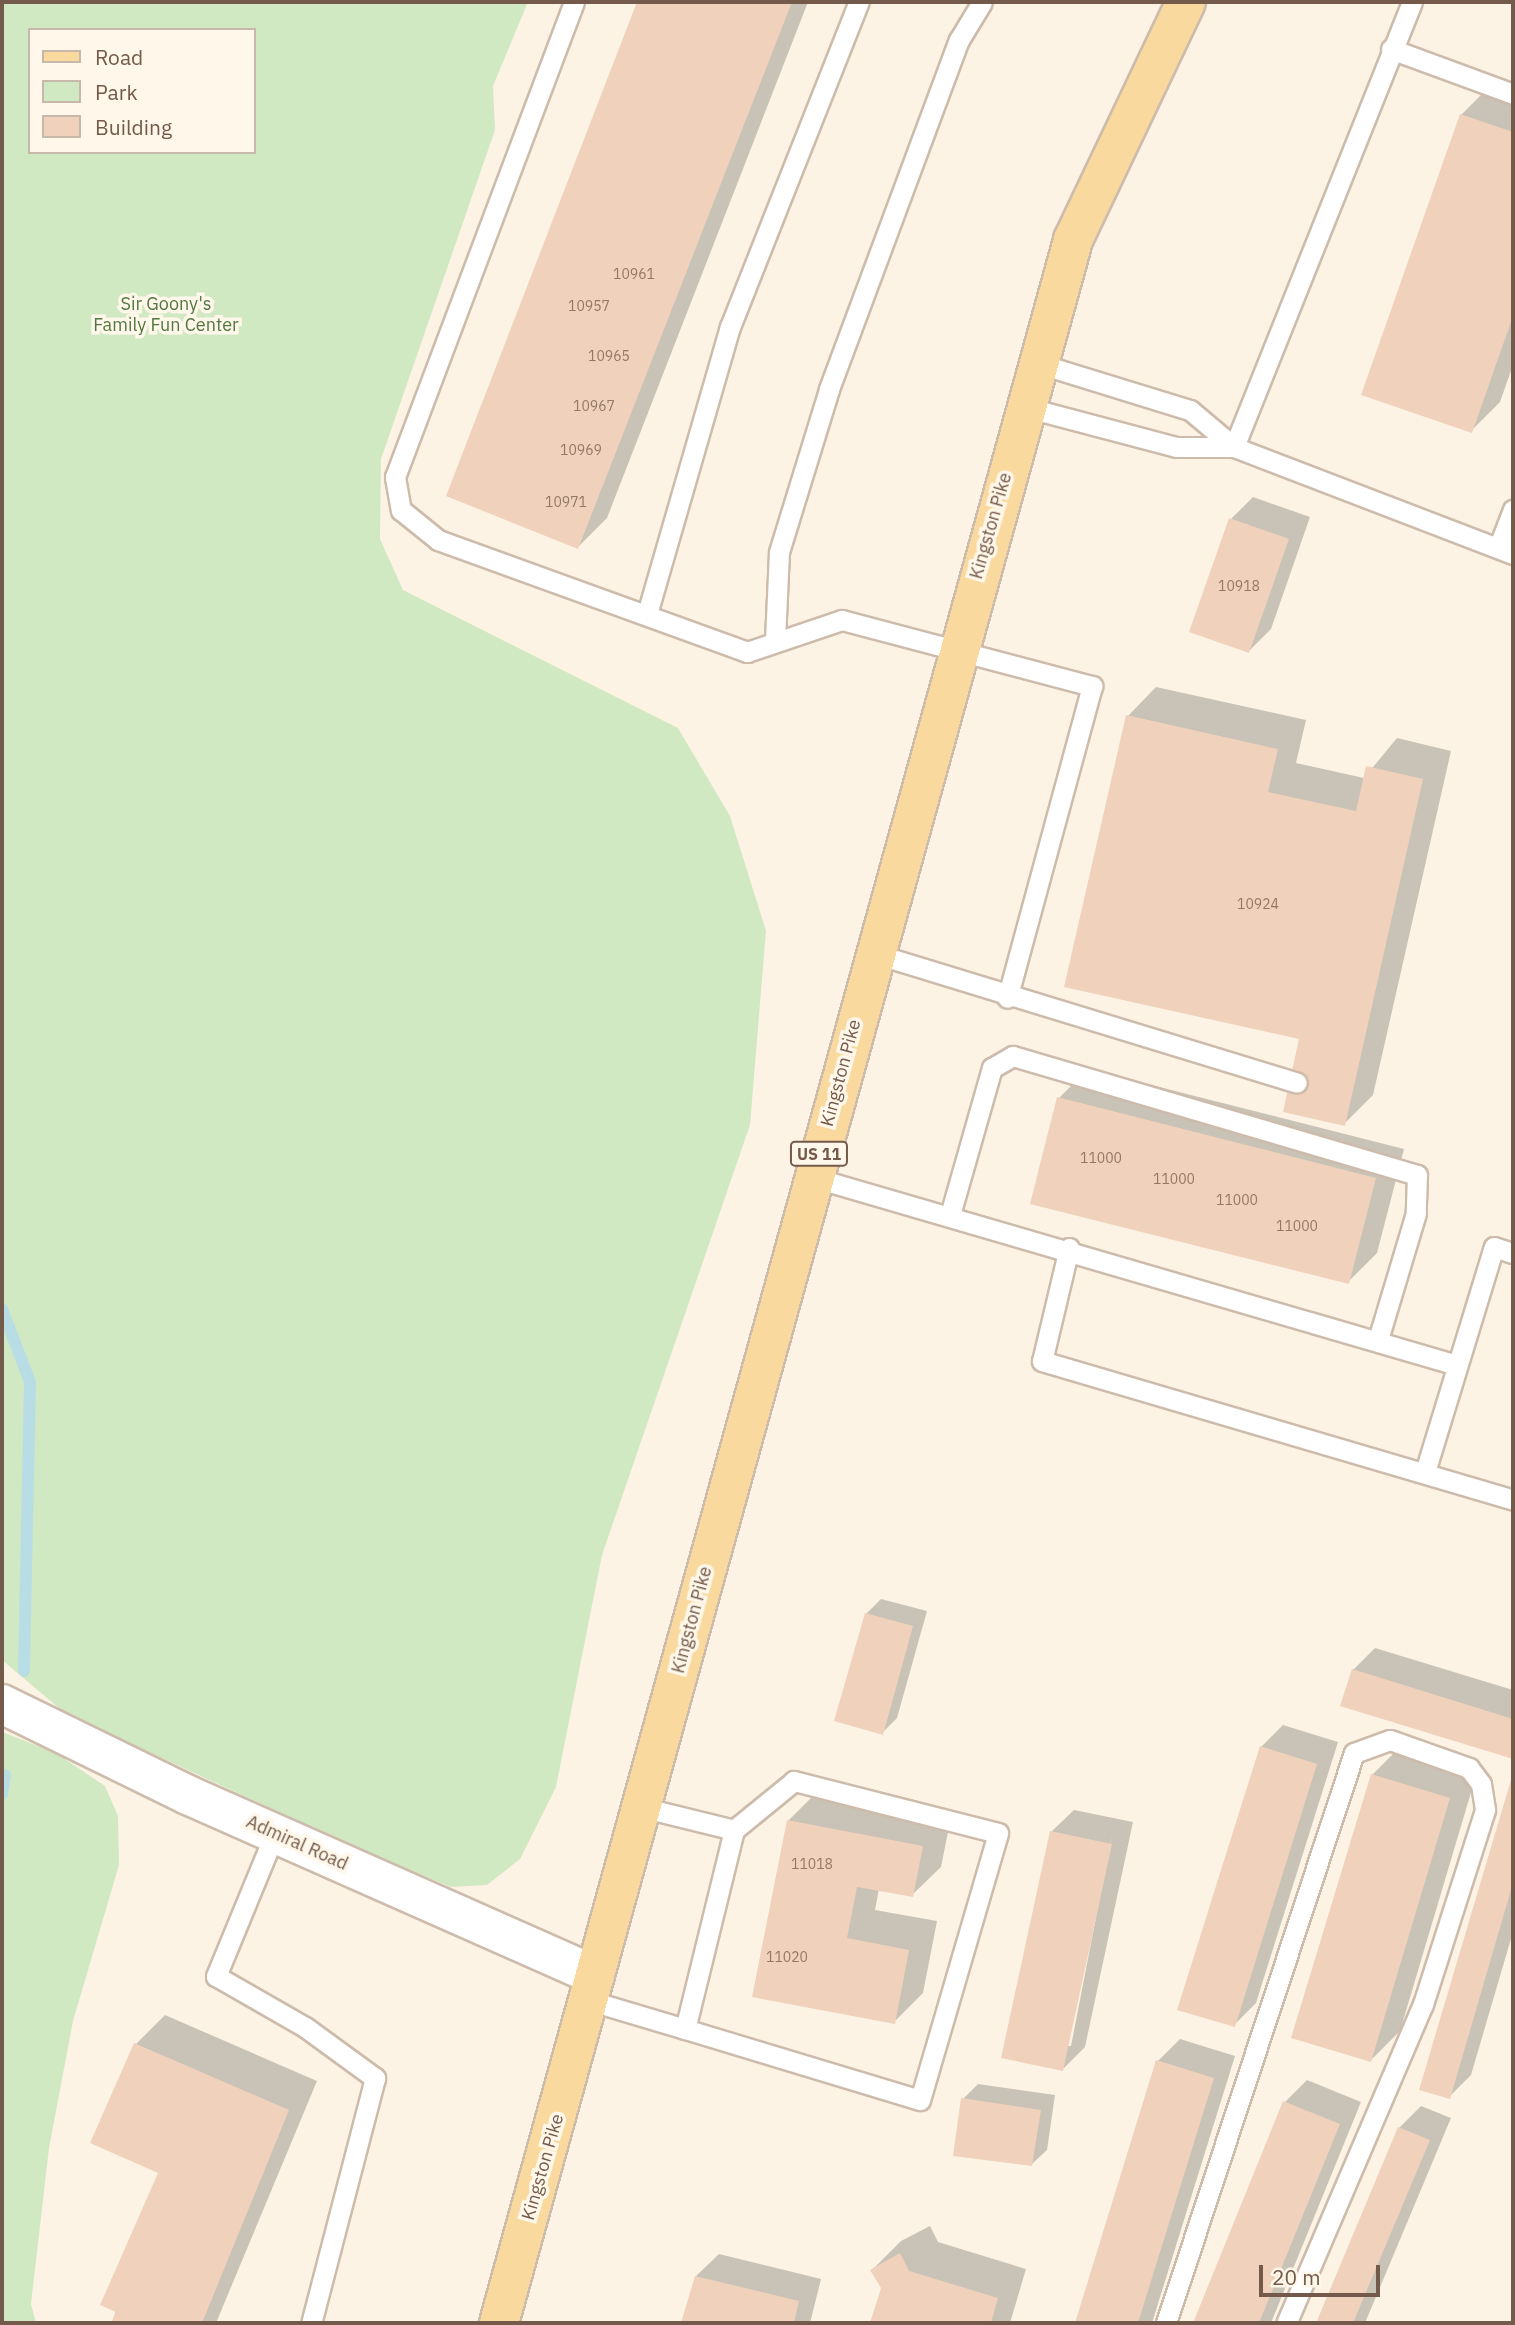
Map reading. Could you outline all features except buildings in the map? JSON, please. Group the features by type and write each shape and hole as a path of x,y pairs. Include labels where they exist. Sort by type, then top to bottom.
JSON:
{"main road":[{"name":"Kingston Pike","path":"493,2319 592,1987 873,953 1073,240 1186,2"}],"street":[{"name":"Admiral Road","path":"2,1704 592,1987"}],"lane":[{"path":"574,2 395,477 401,510 439,540 747,652 775,640 842,620 1093,686 1007,998"},
{"path":"648,614 730,327 859,2"},
{"path":"775,640 779,552 829,389 959,40 982,2"},
{"path":"1234,447 1412,2"},
{"path":"1391,49 1513,94"},
{"path":"1037,363 1189,410 1234,447 1506,550 1513,510"},
{"path":"1025,407 1176,447 1234,447"},
{"path":"873,953 1007,998 1297,1083"},
{"path":"950,1215 992,1068 1013,1056 1417,1175 1416,1213 1378,1340"},
{"path":"813,1177 1069,1248 1457,1364"},
{"path":"1425,1472 1494,1247 1513,1253"},
{"path":"1069,1248 1042,1361 1513,1500"},
{"path":"1166,2323 1354,1753 1390,1740 1468,1768 1482,1784 1485,1810 1423,2004 1286,2323"},
{"path":"592,1987 685,2029 920,2100 998,1833 794,1781 734,1830 685,2029"},
{"path":"641,1807 734,1830"},
{"path":"275,1833 216,1976 305,2027 375,2078 311,2323"}],"green space":[{"name":"Sir Goony's Family Fun Center","path":"2,2 528,2 493,86 495,130 381,459 380,539 403,590 678,728 730,816 766,931 750,1125 602,1555 556,1787 520,1859 487,1885 451,1887 368,1853 66,1714 2,1660"},
{"path":"2,1732 56,1753 105,1786 118,1816 119,1865 73,2021 49,2148 31,2304 36,2323 2,2323"}],"waterway":[{"path":"2,1309 30,1382 24,1671"},
{"path":"2,1794 5,1775"}]}
